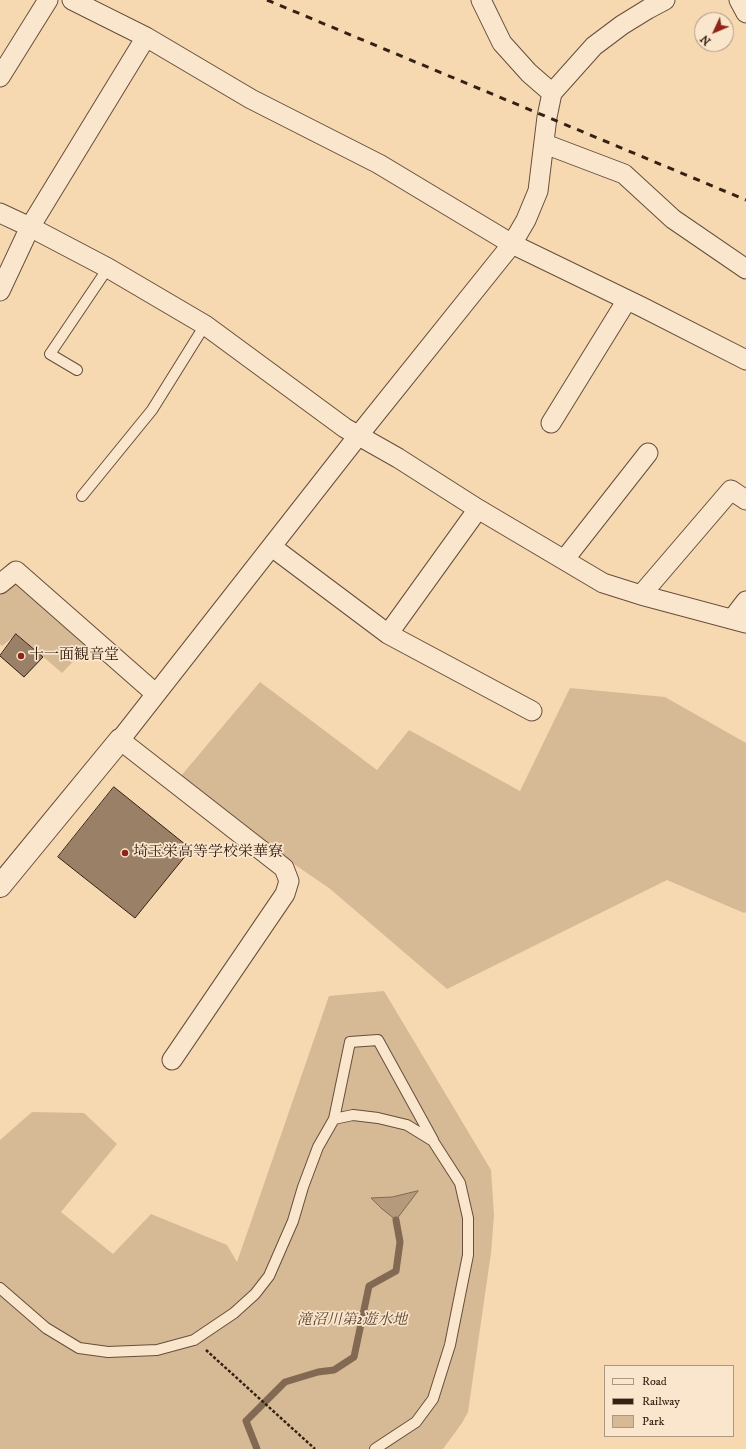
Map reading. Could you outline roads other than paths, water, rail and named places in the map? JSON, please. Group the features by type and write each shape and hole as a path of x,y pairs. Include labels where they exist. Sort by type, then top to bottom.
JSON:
{"street":[{"path":"0,76 48,0"},
{"path":"72,0 146,37 251,99 379,164 512,244 745,358"},
{"path":"481,0 502,43 529,74 552,93"},
{"path":"0,886 120,740 358,436 512,244 526,220 538,191 545,144 547,117 552,93 594,46 622,25 665,0"},
{"path":"739,0 746,13"},
{"path":"0,291 30,227 146,37"},
{"path":"545,144 624,174 673,219 746,269"},
{"path":"0,213 108,268 205,325 358,436 398,458 478,509 603,583 641,595 739,620 746,601"},
{"path":"551,423 627,300"},
{"path":"564,560 648,453"},
{"path":"641,595 731,490 746,500"},
{"path":"388,634 478,509"},
{"path":"272,547 388,634 532,712"},
{"path":"0,584 16,571 156,694"},
{"path":"120,740 284,868 289,881 285,894 172,1060"}],"lane":[{"path":"77,370 50,354 108,268"},
{"path":"82,496 152,410 205,325"},
{"path":"0,1288 46,1328 79,1348 108,1352 157,1350 194,1340 234,1313 255,1294 269,1276 293,1221 303,1187 318,1146 334,1119 350,1042 378,1040 433,1141 460,1183 468,1218 468,1254 450,1345 433,1399 416,1422 375,1449"},
{"path":"334,1119 353,1115 378,1118 407,1125 433,1141"}],"waterway":[{"path":"257,1449 246,1421 285,1382 318,1372 334,1370 354,1357 369,1286 396,1271 400,1242 396,1220"}],"railway":[{"path":"267,0 746,200"}],"place":[{"name":"十一面観音堂","path":"21,656"},
{"name":"埼玉栄高等学校栄華寮","path":"125,853"}],"park label":[{"name":"滝沼川第2遊水地","path":"352,1321"}]}
